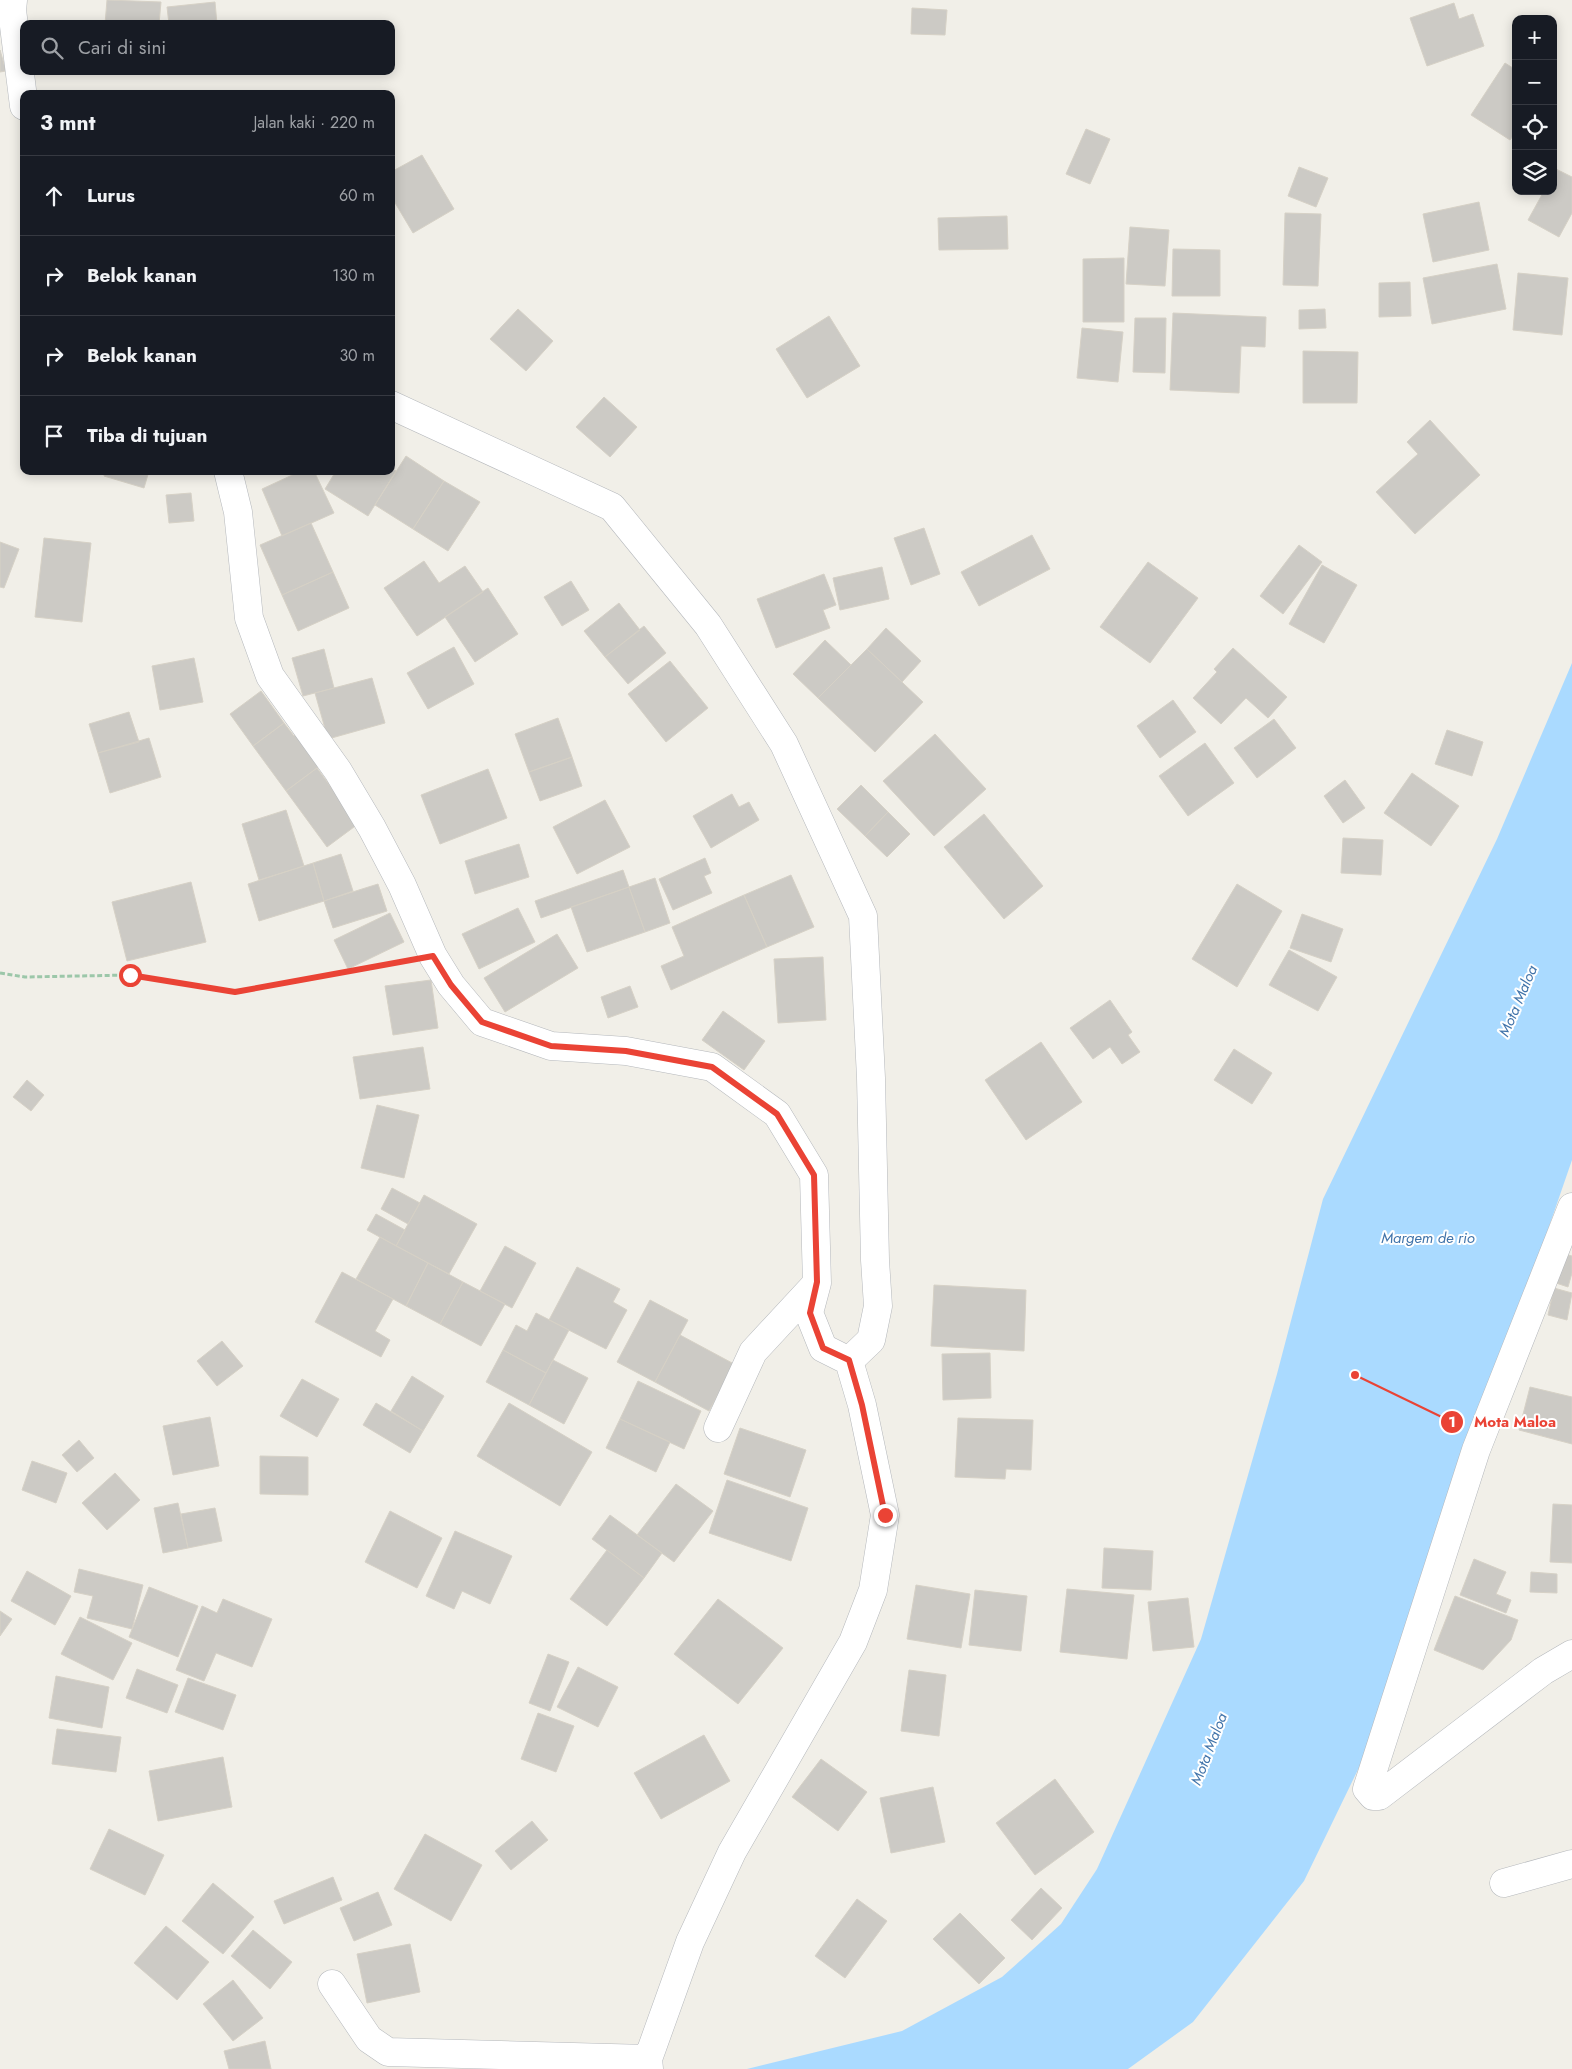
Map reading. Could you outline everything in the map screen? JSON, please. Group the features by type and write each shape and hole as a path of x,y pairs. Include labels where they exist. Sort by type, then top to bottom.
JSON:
{"street":[{"path":"14,0 12,10 20,74"},
{"path":"20,75 22,90"},
{"path":"395,407 612,507 708,625 784,744 863,916 871,1078 875,1260 878,1306 871,1340 849,1360"},
{"path":"229,475 238,512 249,618 270,676 338,772 372,828 402,885 433,956 451,985 482,1022 551,1046 626,1051 712,1067 777,1114 814,1175 817,1282 810,1313 823,1348 849,1360 862,1405 885,1515 873,1590 853,1642 732,1852 690,1942 648,2064 388,2052 369,2039 332,1984"},
{"path":"1572,1207 1476,1450 1368,1789 1373,1796 1379,1796 1543,1671 1572,1654"},
{"path":"718,1428 753,1352 817,1282"},
{"path":"1504,1883 1572,1864"}],"path":[{"path":"0,973 25,977 130,975 235,992 433,956"}],"water":[{"name":"Margem de rio","path":"1572,663 1572,1160 1486,1409 1398,1687 1304,1881 1193,2022 1128,2069 747,2069 902,2031 1002,1977 1061,1924 1097,1869 1201,1639 1277,1374 1323,1199 1497,839"}],"building":[{"path":"107,0 161,2 159,20 105,20"},
{"path":"215,2 217,20 169,20 167,7"},
{"path":"1454,3 1459,19 1473,14 1484,46 1427,66 1410,18"},
{"path":"912,8 947,10 945,35 911,34"},
{"path":"0,50 6,71 0,72"},
{"path":"1505,63 1512,67 1512,137 1510,140 1471,115"},
{"path":"1086,129 1110,139 1090,184 1066,174"},
{"path":"422,155 454,209 413,233 395,203 395,170"},
{"path":"1299,167 1328,178 1316,207 1288,196"},
{"path":"1557,170 1572,177 1572,213 1559,237 1528,220 1542,195 1557,195"},
{"path":"1479,202 1489,250 1433,262 1423,214"},
{"path":"1285,213 1321,214 1318,286 1283,285"},
{"path":"1007,216 1008,249 939,250 938,218"},
{"path":"1130,227 1169,230 1165,286 1126,284"},
{"path":"1173,249 1220,250 1220,296 1172,296"},
{"path":"1124,258 1124,322 1083,322 1083,259"},
{"path":"1497,264 1506,309 1432,324 1423,278"},
{"path":"1518,273 1568,278 1562,335 1513,330"},
{"path":"1410,282 1411,316 1379,317 1379,283"},
{"path":"518,309 553,341 526,371 490,339"},
{"path":"1325,309 1326,328 1299,329 1299,310"},
{"path":"1173,313 1266,317 1265,347 1241,346 1239,393 1170,390"},
{"path":"829,316 860,366 807,398 776,349"},
{"path":"1135,318 1166,318 1165,373 1133,372"},
{"path":"1082,328 1123,332 1118,382 1077,378"},
{"path":"1303,351 1358,352 1357,403 1303,403"},
{"path":"604,397 637,427 610,457 576,427"},
{"path":"1430,420 1480,475 1415,534 1376,492 1418,454 1407,442"},
{"path":"406,456 444,481 413,529 375,505"},
{"path":"104,475 148,475 144,488"},
{"path":"292,475 316,475 334,513 282,536 262,489"},
{"path":"334,475 394,475 368,516 325,489"},
{"path":"444,481 480,502 448,551 413,529"},
{"path":"191,493 194,521 169,523 166,495"},
{"path":"311,523 333,572 282,595 260,545"},
{"path":"924,528 940,574 911,585 894,538"},
{"path":"1032,535 1050,569 979,606 961,572"},
{"path":"44,538 91,543 82,622 35,617"},
{"path":"0,542 19,549 4,588 0,587"},
{"path":"1299,545 1322,562 1283,614 1260,596"},
{"path":"424,561 439,583 465,566 483,592 417,636 384,588"},
{"path":"1148,562 1198,598 1150,663 1100,627"},
{"path":"1322,565 1357,585 1324,643 1289,624"},
{"path":"882,567 889,599 840,610 833,578"},
{"path":"333,572 349,608 298,631 282,595"},
{"path":"824,574 836,605 823,610 830,628 776,648 757,599"},
{"path":"571,581 589,610 562,626 544,597"},
{"path":"488,588 518,634 475,662 445,617"},
{"path":"619,603 640,630 605,657 584,631"},
{"path":"644,626 666,653 628,684 605,657"},
{"path":"886,628 921,661 902,682 867,649"},
{"path":"825,640 851,665 818,698 793,674"},
{"path":"454,647 474,684 428,709 407,673"},
{"path":"1233,648 1287,697 1268,718 1246,698 1221,724 1193,698 1217,672 1214,669"},
{"path":"324,649 334,688 303,696 292,658"},
{"path":"867,649 923,702 875,752 818,698"},
{"path":"194,658 203,702 160,710 152,666"},
{"path":"670,661 708,708 666,742 628,694"},
{"path":"372,678 385,723 328,739 315,693"},
{"path":"261,691 284,723 253,746 230,714"},
{"path":"1173,700 1196,732 1160,758 1137,726"},
{"path":"129,712 139,742 98,753 89,724"},
{"path":"558,718 572,757 529,772 515,734"},
{"path":"1274,719 1296,748 1257,778 1234,748"},
{"path":"284,723 294,736 302,730 325,762 286,791 253,746"},
{"path":"1447,730 1483,742 1472,776 1435,764"},
{"path":"935,734 986,789 934,836 883,781"},
{"path":"149,738 161,777 110,793 98,753"},
{"path":"1205,743 1234,783 1188,816 1159,776"},
{"path":"572,757 582,786 540,801 529,772"},
{"path":"317,768 358,824 327,847 286,791"},
{"path":"488,769 507,818 440,844 421,795"},
{"path":"1412,773 1459,806 1431,846 1384,813"},
{"path":"1345,780 1365,808 1343,823 1324,796"},
{"path":"861,785 888,812 865,836 837,809"},
{"path":"732,794 739,807 749,802 759,820 711,848 693,816"},
{"path":"605,800 630,847 577,874 553,827"},
{"path":"286,810 304,866 259,880 242,824"},
{"path":"888,812 910,834 887,857 865,836"},
{"path":"984,814 1043,886 1004,919 944,847"},
{"path":"1343,838 1383,840 1381,875 1341,873"},
{"path":"519,844 529,877 475,894 465,861"},
{"path":"341,854 353,891 324,901 313,863"},
{"path":"705,858 711,873 704,876 712,893 673,910 659,879"},
{"path":"313,863 324,901 259,921 248,884"},
{"path":"623,870 629,887 541,918 535,901"},
{"path":"791,875 814,927 767,947 744,895"},
{"path":"655,878 670,923 645,932 629,887"},
{"path":"191,882 206,942 127,961 112,902"},
{"path":"378,884 387,911 333,928 324,901"},
{"path":"1237,884 1282,911 1237,987 1192,959"},
{"path":"629,887 645,932 587,952 571,907"},
{"path":"744,895 767,947 671,990 661,966 684,956 672,927"},
{"path":"518,908 535,942 479,969 462,934"},
{"path":"390,913 404,942 348,969 334,940"},
{"path":"1302,914 1343,929 1331,962 1290,948"},
{"path":"557,934 578,968 505,1012 484,978"},
{"path":"1289,950 1337,977 1318,1011 1269,985"},
{"path":"823,957 826,1020 778,1023 774,959"},
{"path":"431,980 438,1028 393,1035 385,986"},
{"path":"630,986 638,1007 608,1018 601,997"},
{"path":"1110,1000 1132,1032 1128,1035 1140,1052 1122,1064 1110,1047 1093,1059 1070,1028"},
{"path":"723,1011 765,1041 744,1070 702,1040"},
{"path":"1041,1042 1082,1102 1026,1140 985,1080"},
{"path":"423,1047 430,1089 360,1099 353,1057"},
{"path":"1234,1049 1272,1073 1252,1104 1214,1080"},
{"path":"27,1080 44,1095 31,1111 13,1097"},
{"path":"377,1105 419,1115 404,1178 361,1168"},
{"path":"392,1188 420,1203 408,1224 381,1209"},
{"path":"424,1195 477,1224 449,1274 396,1246"},
{"path":"376,1214 405,1230 396,1246 367,1230"},
{"path":"380,1237 428,1263 406,1306 356,1279"},
{"path":"505,1246 536,1263 512,1308 480,1291"},
{"path":"1561,1253 1572,1256 1572,1273 1568,1287 1553,1282"},
{"path":"428,1263 463,1282 440,1324 406,1306"},
{"path":"577,1267 620,1289 613,1302 627,1310 606,1349 549,1320"},
{"path":"342,1272 393,1299 375,1331 390,1340 381,1357 315,1322"},
{"path":"463,1282 505,1304 481,1346 440,1324"},
{"path":"934,1285 1026,1290 1024,1351 931,1346"},
{"path":"1554,1288 1572,1293 1567,1320 1548,1315"},
{"path":"650,1300 688,1320 655,1382 617,1362"},
{"path":"536,1313 569,1330 546,1373 503,1350 516,1325 527,1331"},
{"path":"680,1335 734,1364 709,1411 655,1382"},
{"path":"222,1341 243,1366 217,1386 197,1361"},
{"path":"503,1350 546,1373 529,1405 486,1382"},
{"path":"990,1353 991,1398 943,1400 942,1354"},
{"path":"553,1360 588,1378 564,1424 529,1405"},
{"path":"412,1376 444,1396 423,1431 391,1411"},
{"path":"302,1379 339,1399 317,1437 280,1416"},
{"path":"638,1381 701,1411 684,1449 620,1419"},
{"path":"1530,1387 1572,1397 1572,1444 1519,1430"},
{"path":"376,1403 423,1431 410,1453 363,1425"},
{"path":"509,1403 592,1452 560,1506 477,1456"},
{"path":"210,1417 219,1466 173,1475 163,1426"},
{"path":"958,1418 1033,1420 1031,1470 1006,1469 1005,1479 955,1477"},
{"path":"620,1419 670,1442 656,1472 606,1448"},
{"path":"740,1428 806,1450 790,1497 724,1474"},
{"path":"79,1440 94,1458 77,1472 62,1455"},
{"path":"260,1456 308,1457 308,1495 260,1494"},
{"path":"32,1461 67,1473 56,1503 22,1490"},
{"path":"115,1473 140,1500 107,1530 82,1503"},
{"path":"727,1480 808,1508 791,1561 709,1533"},
{"path":"676,1484 713,1511 674,1562 637,1535"},
{"path":"178,1503 188,1548 163,1553 154,1508"},
{"path":"1553,1504 1572,1505 1572,1563 1550,1562"},
{"path":"215,1508 222,1541 188,1548 181,1514"},
{"path":"390,1511 442,1538 417,1588 365,1562"},
{"path":"610,1515 662,1553 644,1578 592,1539"},
{"path":"455,1531 512,1556 490,1604 462,1591 454,1609 426,1596"},
{"path":"1104,1548 1153,1551 1151,1590 1102,1588"},
{"path":"607,1550 644,1578 607,1626 570,1599"},
{"path":"1474,1559 1506,1572 1496,1594 1511,1600 1506,1613 1460,1595"},
{"path":"79,1569 143,1585 132,1629 87,1618 93,1596 74,1592"},
{"path":"27,1571 71,1596 55,1625 11,1601"},
{"path":"1531,1572 1557,1574 1557,1593 1530,1592"},
{"path":"916,1585 970,1594 961,1648 907,1639"},
{"path":"149,1587 198,1606 178,1657 129,1637"},
{"path":"1067,1589 1134,1595 1127,1659 1060,1652"},
{"path":"975,1590 1027,1596 1021,1651 969,1645"},
{"path":"1455,1596 1518,1620 1511,1640 1483,1670 1434,1650"},
{"path":"1188,1598 1194,1647 1153,1651 1148,1602"},
{"path":"223,1599 272,1619 252,1667 216,1653 204,1681 176,1670 202,1606 217,1613"},
{"path":"718,1599 783,1648 738,1704 674,1654"},
{"path":"0,1611 12,1619 0,1636"},
{"path":"80,1617 132,1643 113,1680 61,1654"},
{"path":"548,1654 569,1662 550,1711 529,1703"},
{"path":"578,1667 618,1687 598,1727 557,1707"},
{"path":"137,1669 178,1685 167,1713 126,1698"},
{"path":"909,1670 946,1675 939,1736 901,1731"},
{"path":"56,1676 109,1687 102,1728 49,1718"},
{"path":"188,1678 236,1695 223,1730 175,1712"},
{"path":"538,1713 574,1726 556,1772 521,1759"},
{"path":"57,1729 121,1737 116,1772 52,1764"},
{"path":"704,1735 730,1781 661,1819 634,1773"},
{"path":"223,1757 232,1807 158,1821 149,1771"},
{"path":"821,1759 867,1792 838,1831 792,1797"},
{"path":"1055,1779 1094,1832 1035,1875 996,1823"},
{"path":"933,1787 945,1842 891,1853 880,1798"},
{"path":"532,1821 548,1840 511,1870 495,1851"},
{"path":"109,1829 164,1855 145,1895 90,1869"},
{"path":"425,1834 482,1865 451,1921 394,1889"},
{"path":"333,1877 342,1900 284,1924 274,1901"},
{"path":"213,1883 254,1917 223,1954 182,1921"},
{"path":"1041,1888 1062,1908 1032,1940 1011,1920"},
{"path":"378,1892 392,1925 354,1941 340,1908"},
{"path":"857,1899 887,1921 845,1978 815,1956"},
{"path":"960,1913 1005,1958 979,1984 933,1939"},
{"path":"166,1926 209,1962 177,2000 134,1963"},
{"path":"253,1930 292,1962 270,1989 231,1956"},
{"path":"410,1944 420,1992 367,2003 357,1954"},
{"path":"233,1980 263,2018 233,2041 203,2004"},
{"path":"265,2041 271,2069 229,2069 224,2051"}],"place":[{"name":"Mota Maloa","path":"1355,1375"}],"route":[{"path":"130,975 235,992 433,956 451,985 482,1022 551,1046 626,1051 712,1067 777,1114 814,1175 817,1282 810,1313 823,1348 849,1360 862,1405 885,1515"}]}
